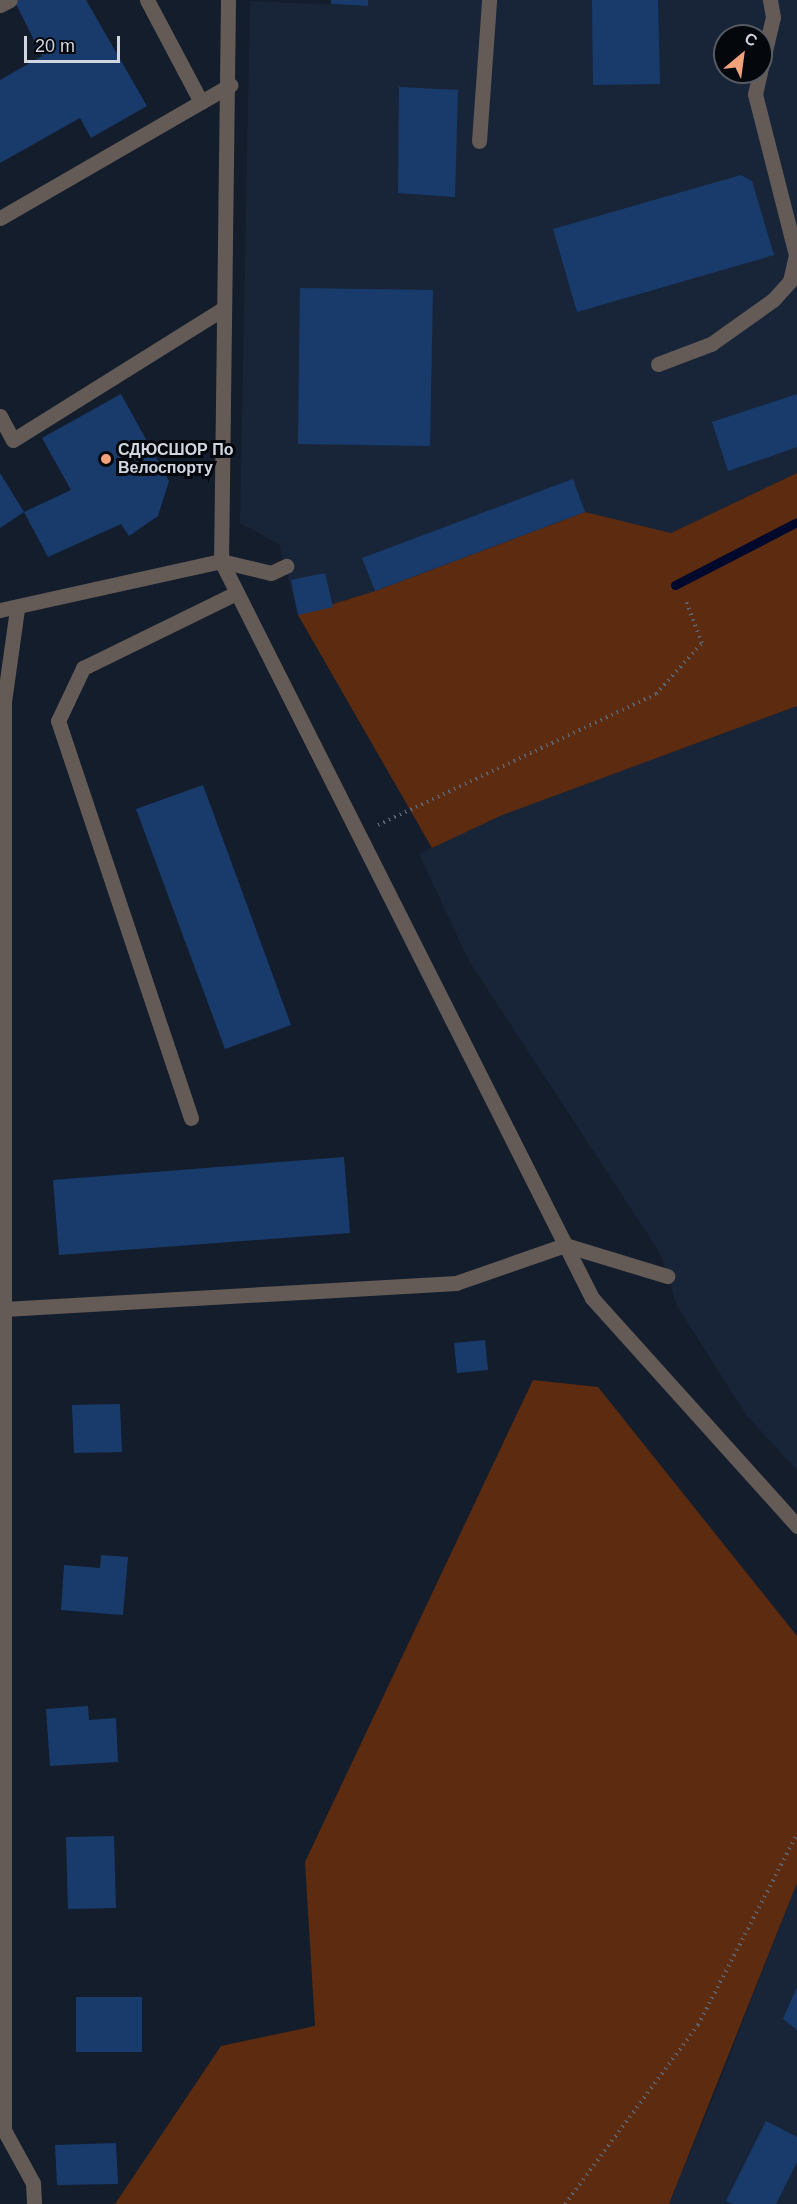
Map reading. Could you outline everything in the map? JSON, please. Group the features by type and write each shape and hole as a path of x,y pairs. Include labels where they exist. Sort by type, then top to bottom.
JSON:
{"street":[{"path":"0,5 9,0"},
{"path":"147,0 201,102"},
{"path":"228,0 230,85 223,309 220,561 356,835 592,1298 797,1526"},
{"path":"479,141 489,0"},
{"path":"770,0 773,17 771,24"},
{"path":"658,364 711,344 773,300 790,281 796,255 755,94 757,84"},
{"path":"0,218 230,85"},
{"path":"0,416 14,440 223,309"},
{"path":"0,610 16,609 220,561 271,573 286,566"},
{"path":"191,1118 58,721 83,668 236,593"},
{"path":"16,609 4,701 4,2130 33,2183 34,2204"},
{"path":"4,1309 456,1283 565,1245 667,1276"}],"path":[{"path":"356,835 656,694 702,643 686,601"},
{"path":"565,2204 698,2025 797,1834"}],"shaded area":[{"path":"368,0 797,0 797,473 671,533 585,512 375,591 298,615 279,544 240,523 250,1 368,6"},
{"path":"797,473 797,706 500,816 432,848 298,615 375,591 585,512 671,533"},
{"path":"797,706 797,1470 747,1416 677,1306 660,1253 469,961 419,854 486,821"},
{"path":"533,1380 598,1387 797,1636 797,1883 669,2204 115,2204 221,2046 315,2026 305,1862"},
{"path":"797,1883 797,2204 669,2204 715,2093"}],"building":[{"path":"14,0 86,0 147,106 91,138 80,118 0,163 0,80 42,56"},
{"path":"331,0 368,0 368,6 331,4"},
{"path":"592,0 658,0 660,84 593,85"},
{"path":"399,87 458,90 455,197 398,193"},
{"path":"741,175 752,181 774,255 577,312 553,229"},
{"path":"300,288 433,290 430,446 298,444"},
{"name":"СДЮСШОР По Велоспорту","path":"121,394 169,481 158,516 129,536 121,524 48,557 24,512 71,490 42,438"},
{"path":"797,394 797,447 728,471 712,422"},
{"path":"0,473 24,512 0,528"},
{"path":"573,479 585,512 375,591 362,558"},
{"path":"325,573 333,607 298,615 291,580"},
{"path":"203,785 291,1025 225,1049 136,809"},
{"path":"344,1157 350,1233 59,1255 53,1180"},
{"path":"485,1340 488,1370 457,1373 454,1343"},
{"path":"120,1404 122,1452 74,1453 72,1405"},
{"path":"101,1555 128,1557 123,1615 61,1610 64,1565 100,1568"},
{"path":"88,1706 89,1720 116,1718 118,1762 50,1766 46,1709"},
{"path":"114,1836 116,1908 68,1909 66,1837"},
{"path":"797,1987 797,2030 783,2019"},
{"path":"76,1997 142,1997 142,2052 76,2052"},
{"path":"766,2121 797,2137 797,2162 776,2204 733,2204 726,2201"},
{"path":"116,2143 118,2184 57,2185 55,2145"}],"waterway":[{"path":"675,585 797,522"}],"place":[{"name":"СДЮСШОР По Велоспорту","path":"106,459"}]}
